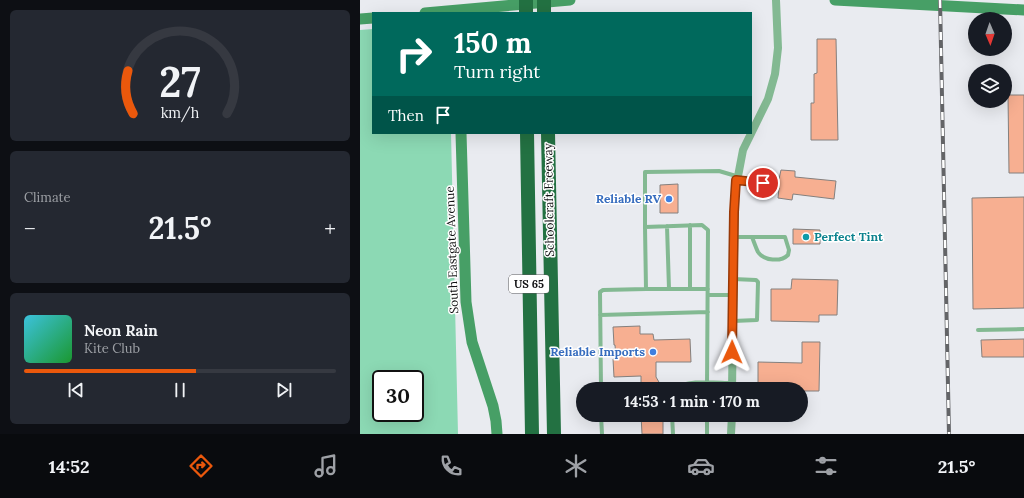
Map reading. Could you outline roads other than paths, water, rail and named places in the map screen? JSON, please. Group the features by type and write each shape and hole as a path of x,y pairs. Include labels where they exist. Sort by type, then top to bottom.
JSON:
{"highway":[{"path":"526,0 526,12"},
{"path":"544,0 544,12"},
{"name":"Schoolcraft Freeway","path":"528,134 532,434"},
{"name":"Schoolcraft Freeway","path":"548,134 554,434"}],"street":[{"path":"431,12 457,8 495,7 570,0"},
{"path":"752,132 768,99 775,74 778,48 776,0"},
{"path":"835,0 1024,10"},
{"path":"360,19 372,18"},
{"name":"South Eastgate Avenue","path":"461,134 466,302 472,342 493,406 497,434"},
{"path":"732,382 733,237 736,178 743,150 751,134"},
{"path":"731,434 732,422"}],"lane":[{"path":"646,289 645,172 720,172 736,178 763,183"},
{"path":"690,225 690,290"},
{"path":"645,227 702,225 708,230 707,382"},
{"path":"667,226 669,289"},
{"path":"733,237 752,237 784,237 789,250 788,255 780,259 765,258 759,253 752,237"},
{"path":"733,279 756,280 758,282 757,320 733,321"},
{"path":"601,382 600,292 603,290 708,289"},
{"path":"708,295 733,295"},
{"path":"600,315 708,312"},
{"path":"978,330 1024,329"},
{"path":"601,422 602,434"},
{"path":"672,422 673,434"},
{"path":"707,422 707,434"}],"railway":[{"path":"940,0 949,434"}],"place":[{"name":"Reliable RV","path":"669,199"},
{"name":"Perfect Tint","path":"806,237"},
{"name":"Reliable Imports","path":"653,352"}]}
